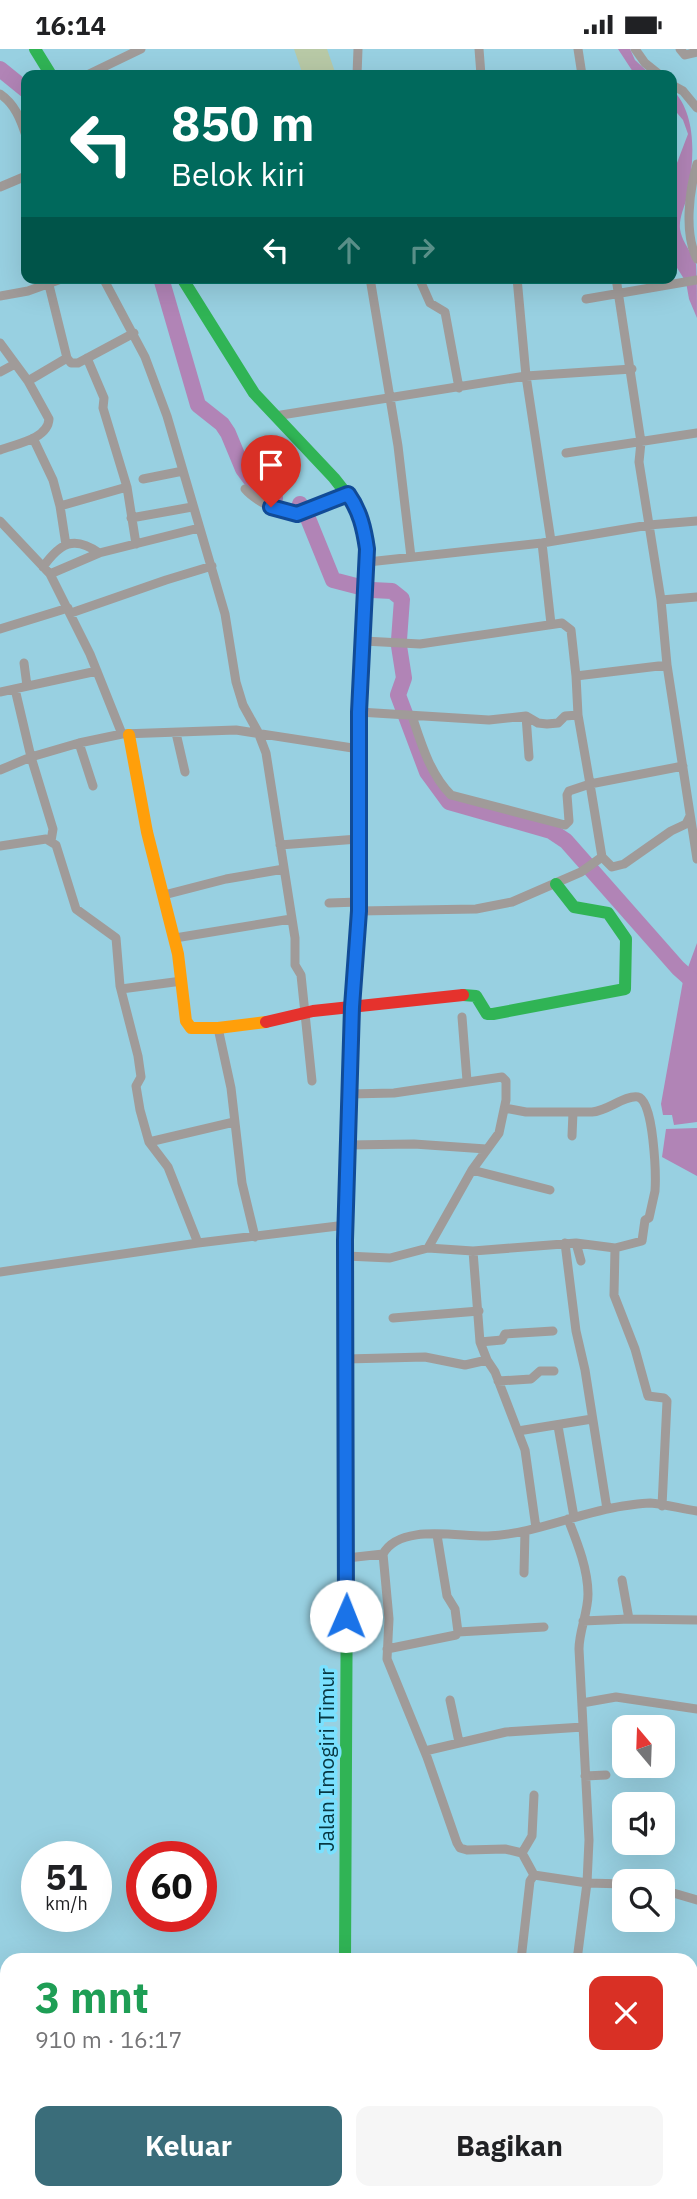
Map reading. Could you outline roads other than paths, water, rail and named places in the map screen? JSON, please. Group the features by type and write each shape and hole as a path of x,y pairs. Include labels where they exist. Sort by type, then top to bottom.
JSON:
{"main road":[{"path":"36,49 48,70"},
{"name":"Jalan Imogiri Timur","path":"186,284 247,383 356,506 364,526 368,562 359,712 359,906 347,1145 344,1468 347,1558 345,1953"},
{"path":"125,734 175,938 188,1026 218,1028 273,1021 304,1013 471,994 477,996 487,1014 493,1014 625,989 626,939 621,929 608,913 574,907 556,884"}],"street":[{"path":"97,70 141,49"},
{"path":"357,70 358,49"},
{"path":"479,49 481,70"},
{"path":"578,49 581,70"},
{"path":"635,49 654,70"},
{"path":"680,49 685,55 697,52"},
{"path":"677,88 697,108"},
{"path":"0,94 21,116"},
{"path":"697,164 690,192 690,236 697,259"},
{"path":"0,187 21,178"},
{"path":"586,299 697,280"},
{"path":"106,284 134,333 167,416 225,614 236,682 243,705 258,732 270,769 295,938 295,965 301,975 312,1081"},
{"path":"371,284 391,397 411,557"},
{"path":"422,284 430,303 445,312 458,388"},
{"path":"518,284 547,542 551,624"},
{"path":"617,284 632,369 641,442 639,462 697,859"},
{"path":"0,296 49,285 67,358 75,363 134,333"},
{"path":"0,343 28,381 50,419 46,430 33,438 0,450"},
{"path":"28,381 67,358"},
{"path":"87,358 104,398 103,408 127,487 136,544"},
{"path":"0,372 15,364"},
{"path":"275,416 526,376 632,369"},
{"path":"565,453 697,433"},
{"path":"33,438 52,480 60,506 66,545"},
{"path":"143,479 183,471"},
{"path":"60,506 127,487"},
{"path":"245,489 271,507 294,514 348,494"},
{"path":"131,518 192,507"},
{"path":"0,521 47,570 69,610 125,734"},
{"path":"368,562 547,542 649,525 697,521"},
{"path":"47,570 99,553 199,527"},
{"path":"47,570 57,550 66,545 81,543 99,553"},
{"path":"0,629 212,566"},
{"path":"661,600 697,597"},
{"path":"364,641 420,644 564,624 571,630 578,715 600,859 612,867 624,864 671,831 686,824 690,815"},
{"path":"24,663 27,686"},
{"path":"576,676 667,664"},
{"path":"0,692 97,671"},
{"path":"15,689 31,757 53,829 51,841"},
{"path":"359,712 489,720 526,716 538,723 547,724 558,723 565,716 578,715"},
{"path":"409,715 433,770 451,795 565,825 569,821 569,791 590,784 683,766"},
{"path":"526,716 529,757"},
{"path":"0,770 31,757 79,743 125,734 236,730 359,749"},
{"path":"176,733 185,772"},
{"path":"79,743 93,786"},
{"path":"0,846 46,839 51,841 56,845 76,909 116,938 121,989 141,1077 136,1086 140,1110 149,1142 168,1167 198,1243"},
{"path":"280,845 358,839"},
{"path":"329,903 476,909 512,902 582,872 600,859"},
{"path":"164,895 226,879 284,869"},
{"path":"175,938 291,919"},
{"path":"121,989 182,981"},
{"path":"462,1017 467,1081"},
{"path":"218,1028 231,1088 242,1183 255,1237"},
{"path":"350,1094 394,1093 467,1081 505,1078 505,1108 499,1133 472,1170 429,1248"},
{"path":"346,1256 390,1258 429,1248 473,1251 576,1243 615,1248 639,1243 645,1234 645,1220 649,1218 655,1189 651,1118 644,1100 638,1097 622,1100 602,1111 526,1112 505,1108"},
{"path":"572,1136 573,1112"},
{"path":"149,1142 234,1122"},
{"path":"347,1145 414,1144 486,1149"},
{"path":"472,1170 550,1190"},
{"path":"0,1272 346,1225"},
{"path":"565,1243 576,1331 587,1379 607,1509"},
{"path":"576,1243 581,1261"},
{"path":"615,1248 614,1295 644,1377 645,1393 649,1397 664,1398 668,1403 662,1506"},
{"path":"473,1251 481,1342 519,1431 529,1468 537,1528"},
{"path":"393,1318 479,1311"},
{"path":"481,1342 502,1341 505,1335 553,1331"},
{"path":"346,1359 425,1357 465,1366 487,1360"},
{"path":"498,1381 531,1379 540,1371 554,1371"},
{"path":"519,1431 592,1419"},
{"path":"558,1426 571,1518 588,1595 579,1636 579,1649 589,1840 587,1883 578,1953"},
{"path":"534,1875 522,1853 505,1849 460,1848 425,1751 387,1659 389,1619 383,1555 388,1546 398,1539 411,1536 486,1536 525,1531 607,1509 649,1503 697,1511"},
{"path":"524,1573 525,1531"},
{"path":"437,1535 447,1596 455,1609 458,1632"},
{"path":"347,1558 383,1555"},
{"path":"622,1580 629,1619"},
{"path":"583,1621 694,1621"},
{"path":"387,1649 430,1642 456,1635 458,1632 544,1627"},
{"path":"582,1703 616,1697 697,1709"},
{"path":"450,1700 459,1742"},
{"path":"425,1751 506,1732 583,1727"},
{"path":"586,1776 606,1775"},
{"path":"522,1853 532,1836 534,1795"},
{"path":"534,1875 587,1883 612,1884"},
{"path":"522,1953 530,1881 534,1875"},
{"path":"675,1894 697,1900"}],"waterway":[{"path":"0,69 21,86"},
{"path":"163,284 198,405 222,424 243,469 260,492 275,498"},
{"path":"300,504 333,580 360,587"},
{"path":"372,590 392,591 402,599 399,640"},
{"path":"399,646 404,678 398,695 427,772 449,802 551,831 566,841 678,968 697,985"}]}
